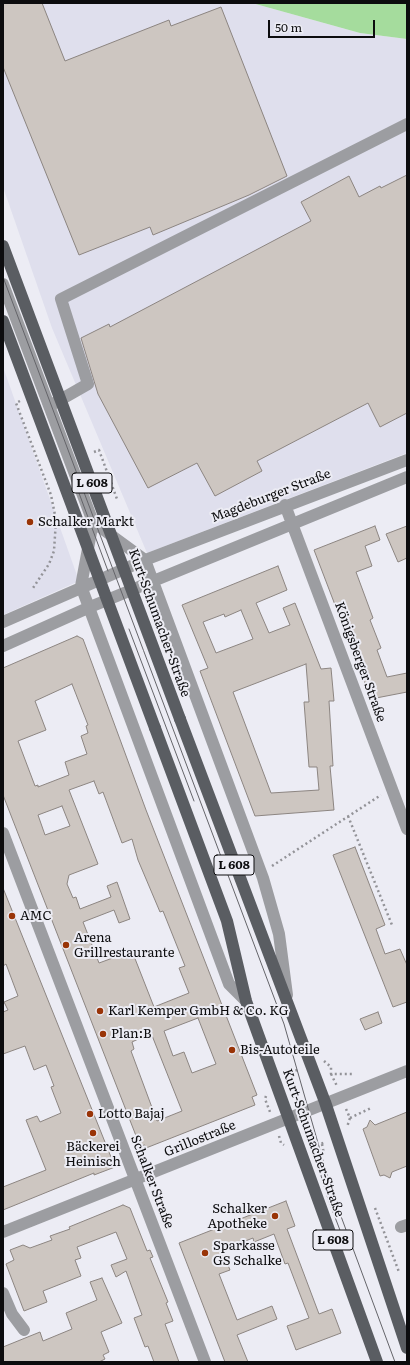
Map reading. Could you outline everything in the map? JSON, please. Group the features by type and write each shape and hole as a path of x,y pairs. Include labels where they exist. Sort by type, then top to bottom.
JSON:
{"main road":[{"name":"Kurt-Schumacher-Straße","path":"3,246 289,1010 325,1102 407,1348"},
{"name":"Kurt-Schumacher-Straße","path":"3,321 227,922 246,1001 290,1118 377,1362"}],"street":[{"path":"50,406 88,384 61,299 407,124"},
{"path":"3,284 8,313 50,406 93,522 81,586 90,607"},
{"name":"Magdeburger Straße","path":"145,560 285,505 407,460"},
{"path":"3,646 90,607 407,477"},
{"name":"Königsberger Straße","path":"285,505 407,829"},
{"path":"93,522 145,560"},
{"path":"3,622 81,586 145,560"},
{"name":"Kurt-Schumacher-Straße","path":"145,560 261,873 279,934 289,1010"},
{"name":"Kurt-Schumacher-Straße","path":"90,607 229,984 246,1001"},
{"name":"Schalker Straße","path":"3,833 205,1362"},
{"name":"Grillostraße","path":"3,1232 290,1118 325,1102 407,1071"},
{"path":"3,1293 12,1314 24,1330"}],"path":[{"path":"16,403 51,495 56,520 54,551 50,564 33,588"},
{"path":"103,461 117,499"},
{"path":"261,873 392,788"},
{"path":"348,816 392,925"},
{"path":"301,1151 349,1134 347,1126 350,1118 331,1074"},
{"path":"350,1118 371,1108"},
{"path":"322,1144 324,1154"}],"shaded area":[{"path":"3,3 252,3 360,33 407,39 407,453 147,553 52,328 3,187"},
{"name":"Schalker Markt","path":"3,367 79,581 3,615"}],"green space":[{"path":"252,3 407,3 407,39 360,33"}],"building":[{"path":"3,3 42,3 65,61 169,20 171,26 221,7 287,176 249,195 153,235 150,227 79,255 3,67"},
{"path":"407,175 407,413 380,427 368,403 257,461 262,471 215,496 197,463 148,488 98,394 81,338 109,324 110,327 311,221 301,202 349,176 359,197 380,186 381,188"},
{"path":"375,526 380,540 365,546 372,566 356,572 373,618 370,620 381,648 377,650 387,677 407,673 407,692 371,699 314,550"},
{"path":"407,526 407,558 398,562 386,534"},
{"path":"278,566 287,590 256,603 269,633 290,625 283,608 295,603 321,669 331,668 334,701 329,701 333,766 330,766 334,810 255,816 200,671 208,668 182,605","holes":["241,610 253,639 216,653 203,622 224,614 225,617","306,664 309,702 304,702 309,767 317,767 319,790 271,793 233,692"]},
{"path":"77,636 83,639 146,810 257,1095 252,1097 255,1105 146,1148 145,1145 140,1146 3,795 3,668","holes":["72,684 88,725 86,726 88,733 81,736 87,754 65,762 69,775 38,787 38,785 35,786 18,741 46,730 35,701","94,781 99,794 103,792 122,843 132,839 138,860 160,912 163,911 185,966 179,968 189,993 154,1007 132,951 99,963 83,922 114,910 119,923 130,919 117,882 107,886 111,897 80,909 76,897 73,898 67,884 69,875 98,864 69,790","62,806 70,826 45,835 38,815","198,1018 216,1064 192,1073 184,1052 173,1056 164,1031","151,1033 182,1111 157,1121 131,1051 134,1049 132,1042"]},
{"path":"355,847 385,925 376,929 385,954 400,949 407,965 407,1002 393,1007 333,855"},
{"path":"3,888 115,1167 94,1175 94,1173 3,1210 3,1187 46,1170 26,1120 37,1116 40,1122 61,1113 51,1087 54,1086 46,1065 34,1070 25,1046 3,1054 3,1012 8,1010 4,1002 18,996 6,964 3,966"},
{"path":"378,1012 382,1023 365,1030 360,1019"},
{"path":"407,1112 407,1166 392,1172 390,1178 384,1175 380,1176 363,1129 367,1127 370,1120 375,1125"},
{"path":"286,1201 295,1226 287,1229 319,1314 332,1309 341,1333 296,1350 287,1326 309,1318 288,1263 285,1264 274,1234 254,1242 253,1238 222,1250 230,1270 219,1274 237,1320 272,1306 277,1319 237,1335 248,1362 225,1362 179,1243"},
{"path":"123,1205 130,1208 147,1251 150,1250 153,1257 150,1258 168,1302 166,1303 173,1321 165,1324 179,1362 154,1362 148,1346 145,1347 134,1318 142,1315 126,1271 116,1277 111,1265 127,1259 116,1232 77,1247 81,1258 75,1260 81,1276 43,1291 47,1302 24,1311 6,1264 14,1260 10,1250 23,1245 30,1248 52,1240 50,1236 70,1229 69,1227"},
{"path":"102,1278 122,1323 101,1332 109,1352 103,1355 105,1359 99,1362 3,1362 3,1347 40,1332 43,1341 72,1329 66,1313 97,1300 90,1282"}],"tram line":[{"path":"3,277 284,1024 332,1192 395,1362"},
{"path":"76,485 108,571"},
{"path":"129,629 194,801"},
{"path":"311,1142 328,1199 343,1238"}],"place":[{"name":"Schalker Markt","path":"30,522"},
{"name":"AMC","path":"12,916"},
{"name":"Arena Grillrestaurante","path":"66,945"},
{"name":"Karl Kemper GmbH & Co. KG","path":"100,1011"},
{"name":"Plan:B","path":"103,1034"},
{"name":"Bis-Autoteile","path":"232,1050"},
{"name":"Lotto Bajaj","path":"90,1114"},
{"name":"Bäckerei Heinisch","path":"93,1133"},
{"name":"Schalker Apotheke","path":"275,1216"},
{"name":"Sparkasse GS Schalke","path":"205,1253"}]}
